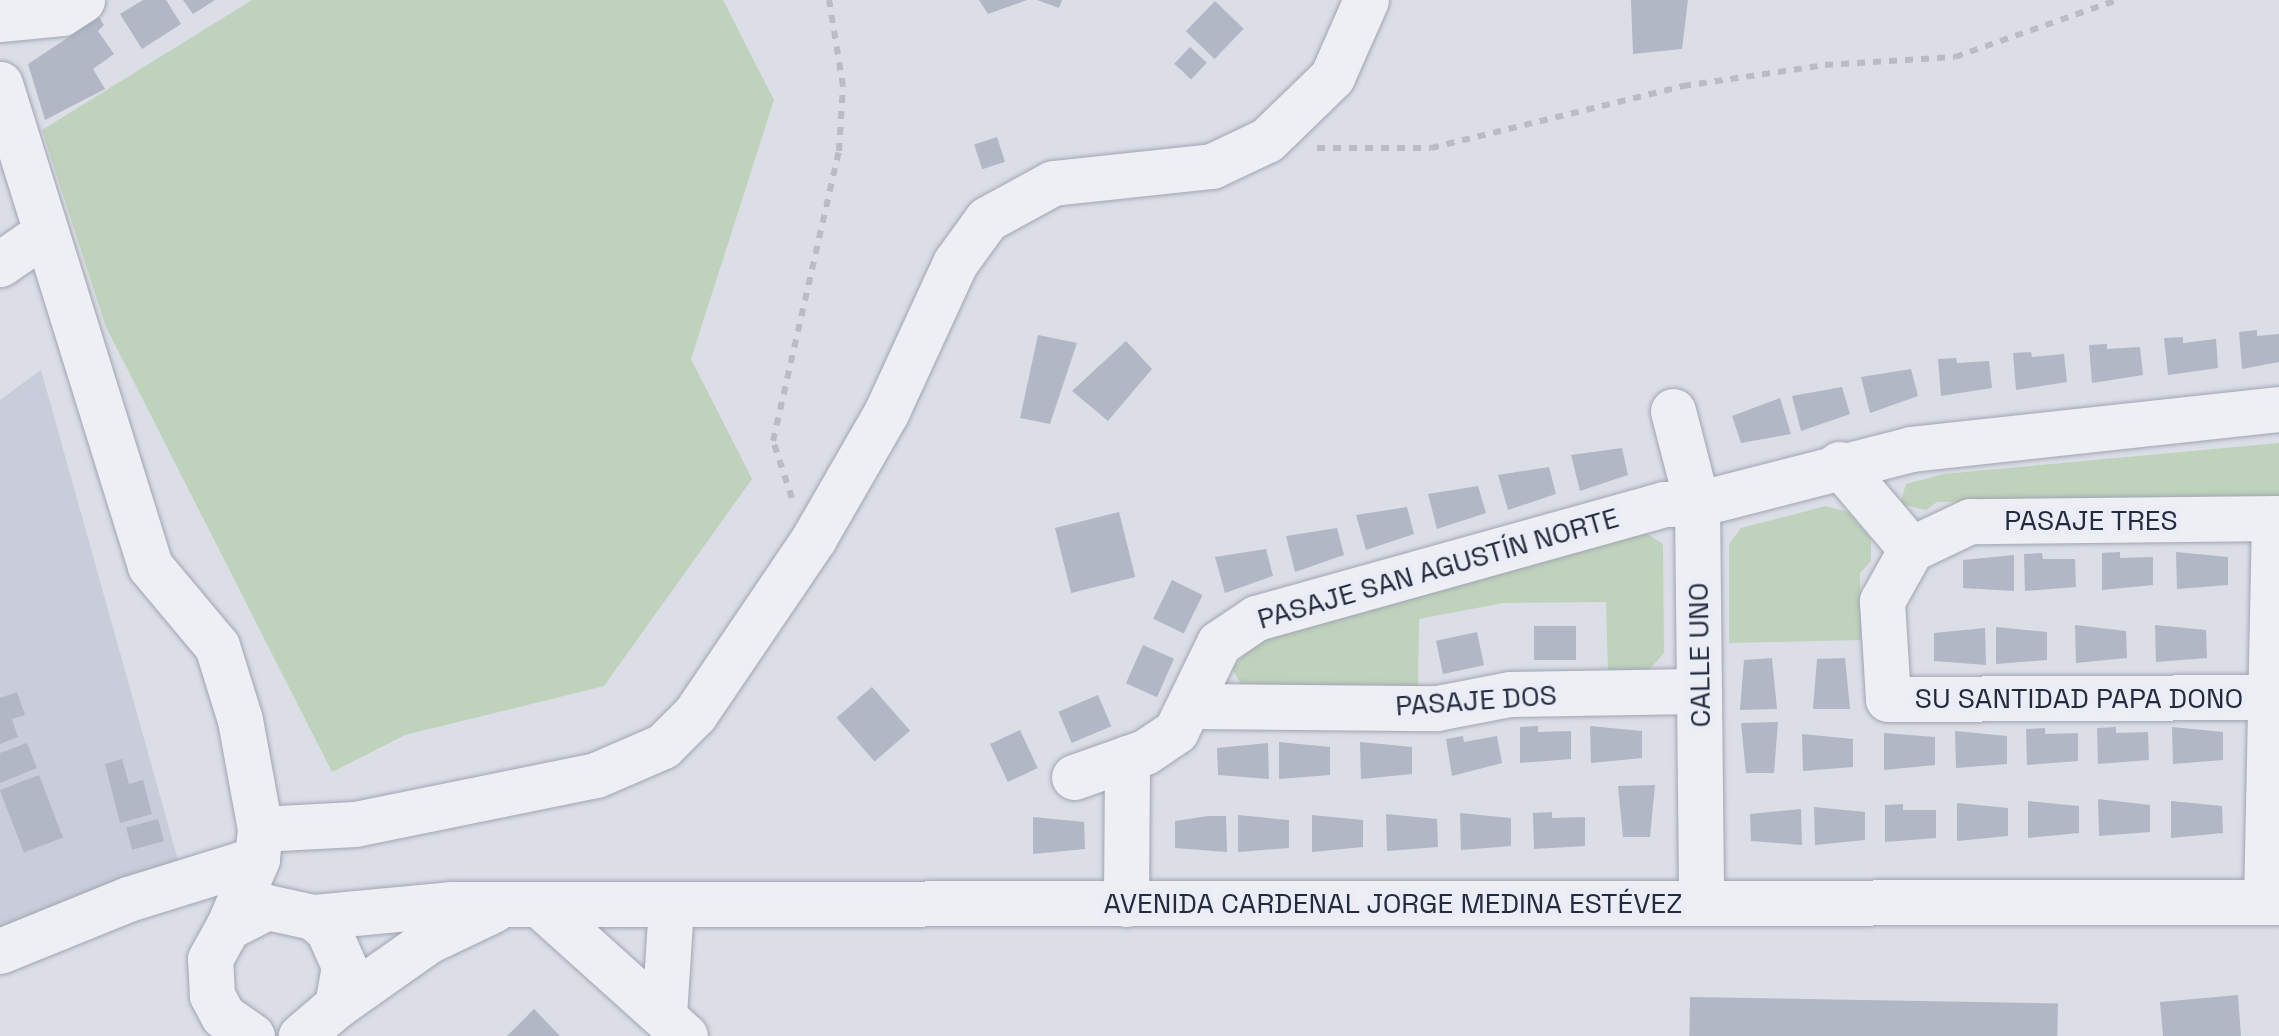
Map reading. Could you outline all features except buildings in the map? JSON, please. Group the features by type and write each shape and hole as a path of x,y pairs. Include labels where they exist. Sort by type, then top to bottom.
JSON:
{"street":[{"path":"0,19 62,13 82,0"},
{"path":"0,951 258,844 596,776 642,759 695,714 814,538 886,413 955,263 987,220 1053,183 1212,166 1267,140 1332,77 1366,0"},
{"name":"AVENIDA CARDENAL JORGE MEDINA ESTÉVEZ","path":"0,84 150,566 217,646 258,796 258,844 301,912 328,930 344,966 314,1027"},
{"path":"0,264 45,234"},
{"name":"CALLE UNO","path":"1673,410 1698,504 1701,903"},
{"name":"PASAJE SAN AGUSTÍN NORTE","path":"1074,777 1161,743 1194,706 1211,656 1242,624 1664,504 1698,504 1839,464 1983,436 2279,410"},
{"path":"1839,464 1911,549"},
{"path":"2272,902 2277,518"},
{"name":"PASAJE TRES","path":"1911,549 1970,521 2277,518"},
{"name":"SU SANTIDAD PAPA DONO","path":"1911,549 1882,601 1888,699 2274,697"},
{"name":"PASAJE DOS","path":"1194,706 1436,708 1510,694 1699,691"},
{"path":"1126,904 1127,758"},
{"path":"252,1036 224,1016 214,1016 210,959 228,927 258,844"},
{"name":"AVENIDA CARDENAL JORGE MEDINA ESTÉVEZ","path":"228,927 256,910 525,906 2272,902"},
{"path":"670,905 675,1025"},
{"path":"525,906 675,1025"},
{"name":"AVENIDA CARDENAL JORGE MEDINA ESTÉVEZ","path":"314,1027 428,941 525,906"}],"path":[{"path":"814,538 780,474 773,441 840,150 844,86 830,0"},
{"path":"1267,140 1342,150 1431,148 1683,86 1825,65 1955,57 2117,0"}],"shaded area":[{"path":"41,370 178,860 0,933 0,400"}],"green space":[{"path":"252,0 723,0 774,100 691,359 752,479 604,686 405,735 332,772 106,327 42,130"},
{"path":"2279,443 2279,498 1937,502 1926,510 1900,504 1906,484 1944,474"},
{"path":"1826,506 1848,512 1871,539 1871,561 1860,573 1861,640 1729,643 1729,544 1741,528"},
{"path":"1646,533 1663,544 1664,653 1649,670 1608,671 1606,602 1503,603 1419,619 1418,686 1243,687 1232,669 1255,642"}]}
